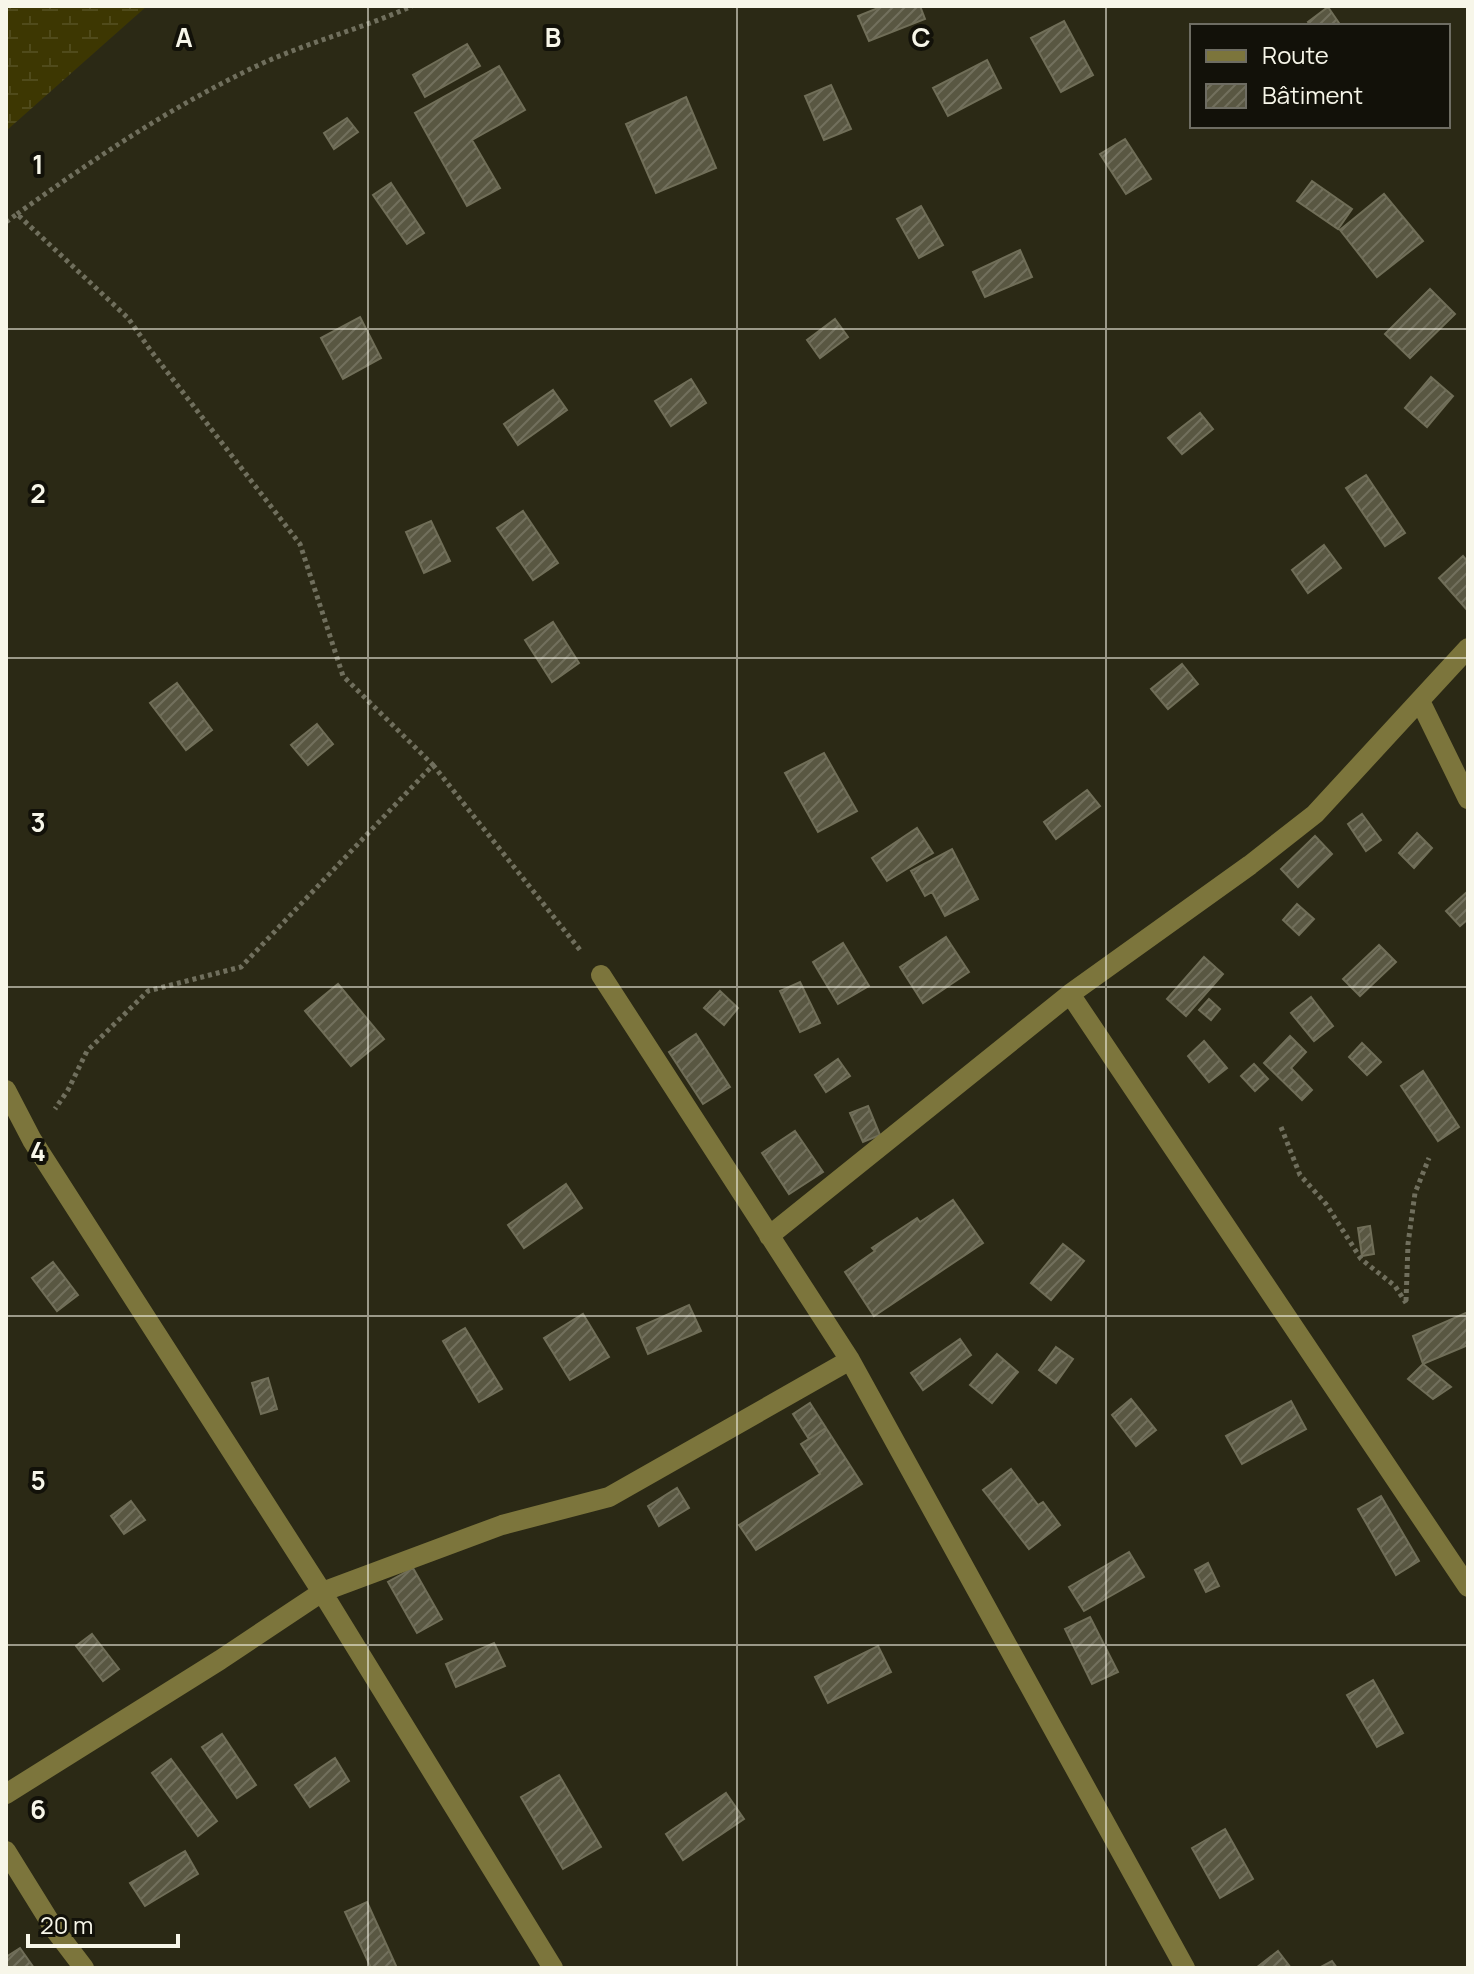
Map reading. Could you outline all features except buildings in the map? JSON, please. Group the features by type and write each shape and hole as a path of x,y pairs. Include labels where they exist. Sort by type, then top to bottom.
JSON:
{"street":[{"path":"769,1236 1070,994 1250,865 1315,814 1468,648"},
{"path":"1420,701 1468,799"},
{"path":"601,975 850,1360 1185,1968"},
{"path":"1070,994 1468,1587"},
{"path":"6,1090 32,1140 322,1592 553,1968"},
{"path":"6,1794 322,1592 502,1525 609,1497 850,1360"},
{"path":"6,1851 55,1930 84,1968"}],"path":[{"path":"6,222 104,153 179,107 263,63 412,6"},
{"path":"17,214 128,318 300,544 343,676 433,765 601,975"},
{"path":"32,1140 68,1090 87,1051 148,991 241,967 433,765"},
{"path":"1281,1127 1300,1175 1326,1204 1361,1259 1395,1286 1406,1303 1408,1244 1415,1193 1429,1158"}],"green space":[{"path":"6,6 147,6 6,131"}]}
